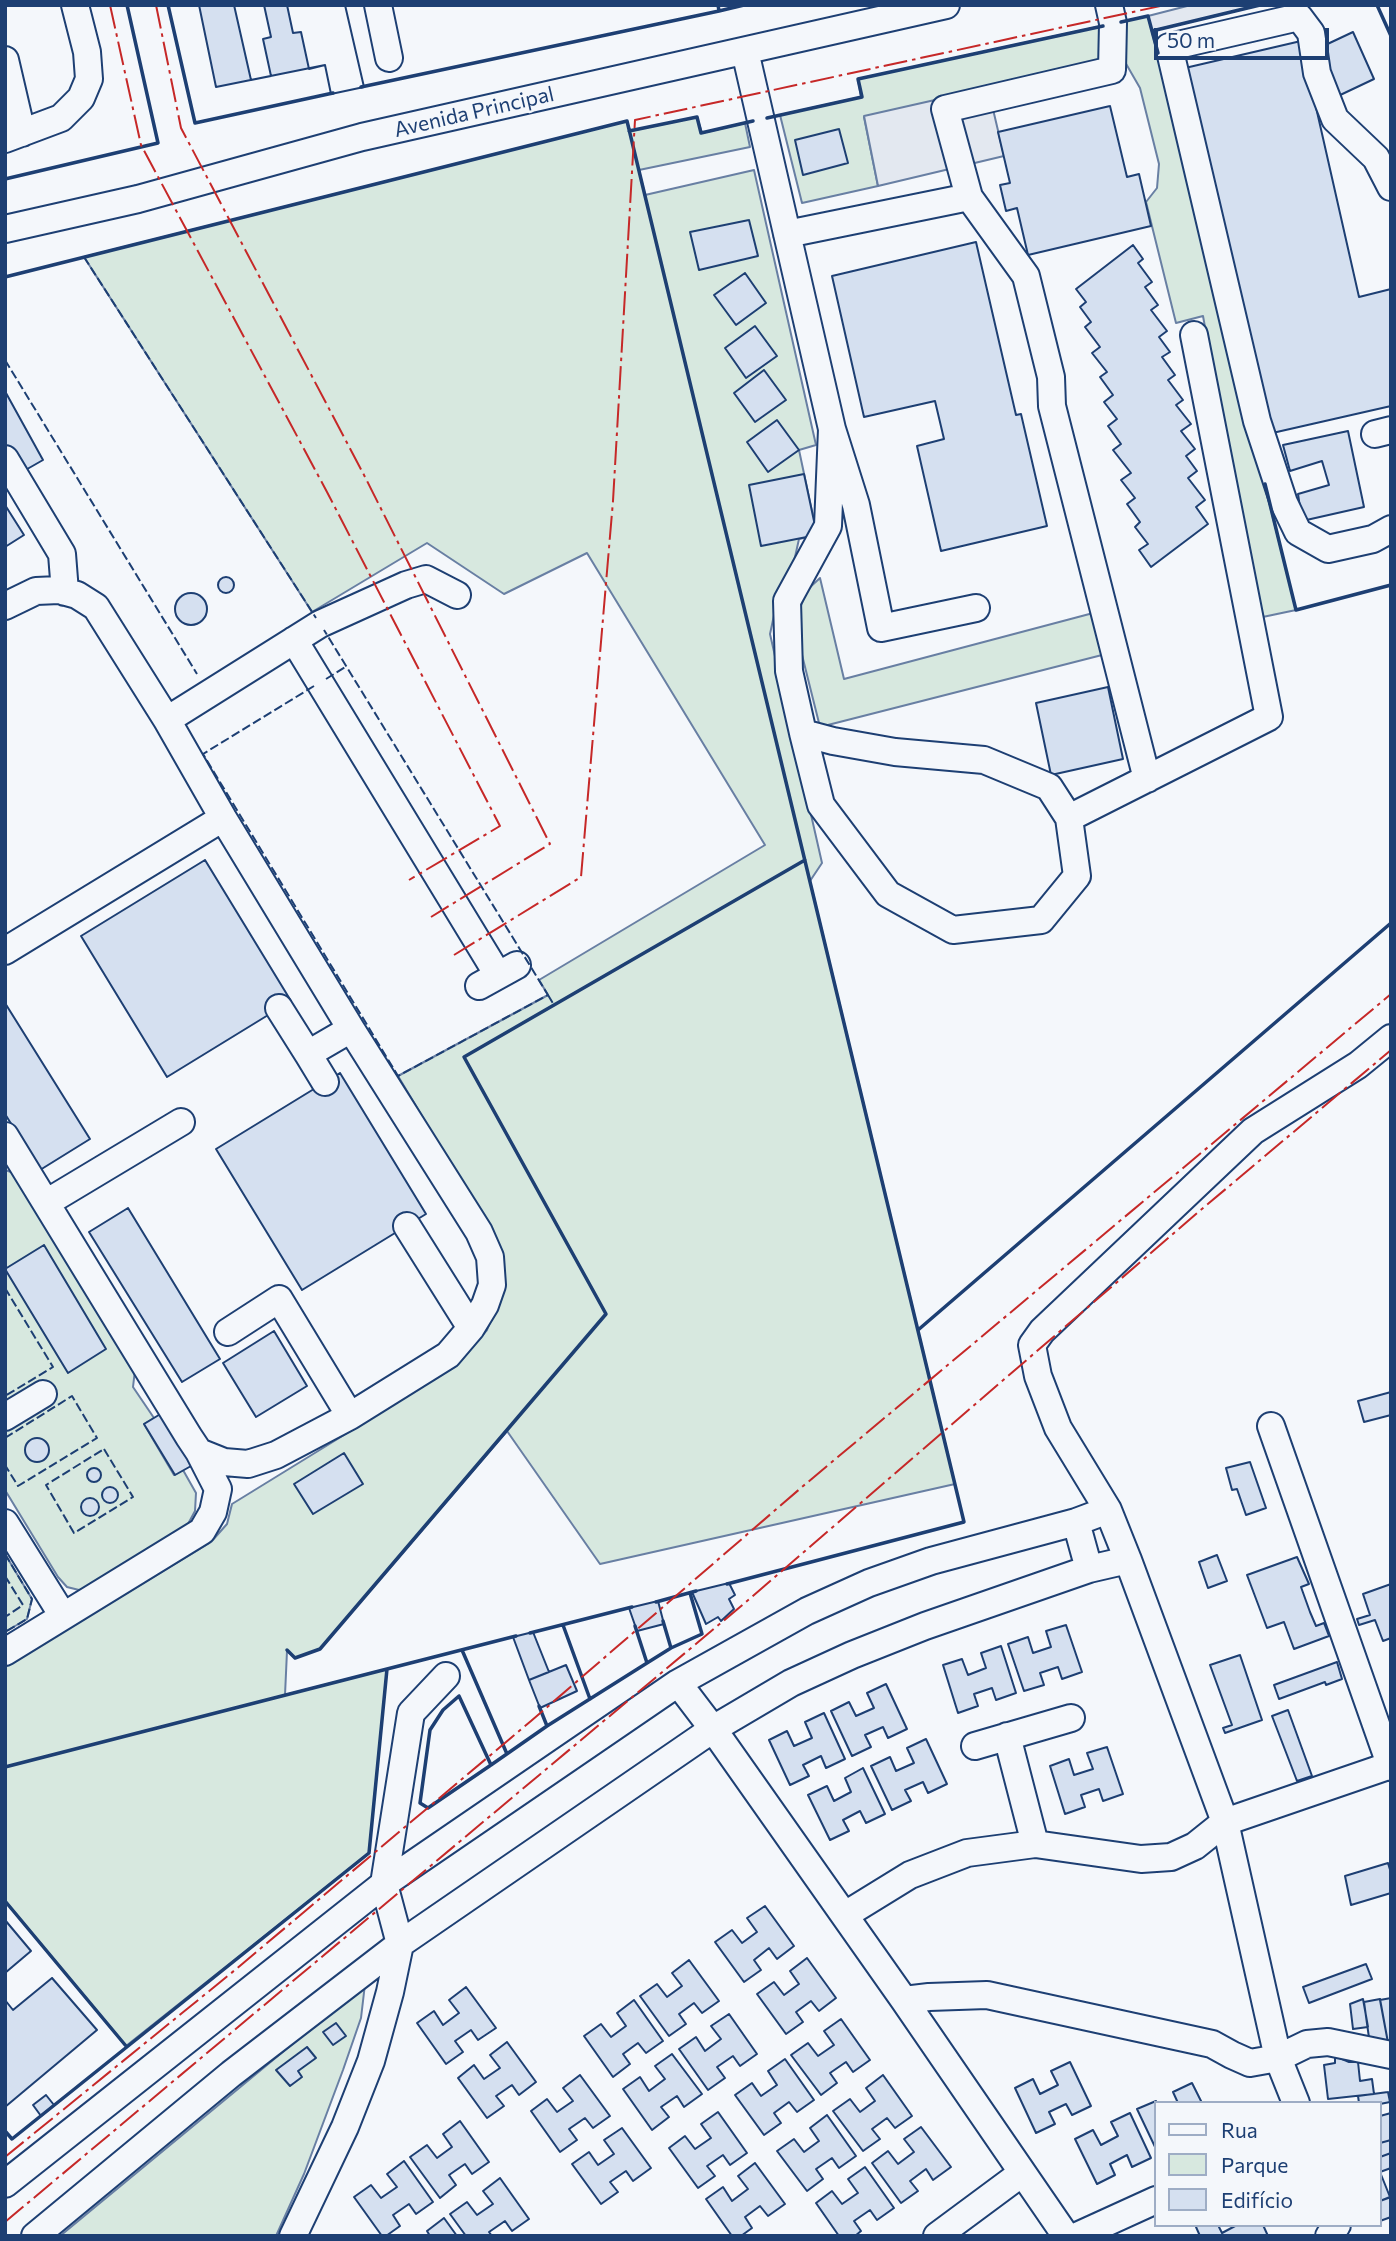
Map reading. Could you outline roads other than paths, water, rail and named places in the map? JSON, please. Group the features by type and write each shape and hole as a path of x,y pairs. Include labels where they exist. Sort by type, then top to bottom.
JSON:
{"street":[{"path":"5,60 14,136 61,118 81,98 89,79 87,52 75,5"},
{"path":"378,5 389,58"},
{"name":"Avenida Principal","path":"5,229 138,200 362,137 946,5"},
{"path":"1109,5 1113,23 1112,69 945,109 969,197 1026,276 1051,377 1052,406 1147,779"},
{"path":"1391,187 1383,155 1335,119 1317,73 1311,33 1299,18 1170,47 1257,421 1284,503 1298,532 1328,549 1373,539 1391,529"},
{"path":"745,51 832,429 856,505 881,628 976,608"},
{"path":"787,234 969,197"},
{"path":"1069,818 1269,717 1194,335"},
{"path":"803,733 895,752 984,760 1049,787 1069,818 1077,876 1041,920 953,930 888,894 821,805 803,733 789,671 787,601 828,526 832,429"},
{"path":"5,459 62,554 65,592"},
{"path":"167,720 320,624 406,586 426,579 457,595"},
{"path":"5,607 36,591 59,590 77,595 96,607 167,720 351,1029 479,1232 489,1257 492,1285 485,1305 449,1355 350,1416 276,1455 248,1464 225,1462 200,1452"},
{"path":"294,640 498,975"},
{"path":"5,951 223,818"},
{"path":"279,1008 325,1082"},
{"path":"308,1054 351,1029"},
{"path":"1295,2101 1278,2059 1224,1822 1108,1510 1058,1428 1038,1376 1032,1345 1042,1331 1252,1131 1358,1065 1391,1038"},
{"path":"46,1203 181,1122"},
{"path":"5,1652 202,1531 213,1512 218,1489 200,1452 8,1145"},
{"path":"407,1226 471,1328"},
{"path":"228,1332 279,1299 350,1416"},
{"path":"5,1417 43,1394"},
{"path":"845,1915 910,1875 967,1853 1035,1844 1141,1858 1171,1857 1195,1846 1224,1822 1391,1765 1271,1426"},
{"path":"5,2184 384,1884 678,1683 807,1611 869,1583 931,1561 1076,1522 1108,1510"},
{"path":"5,1522 63,1616"},
{"path":"1076,1522 1089,1569"},
{"path":"35,2236 231,2074 400,1944 713,1728 791,1683 852,1655 925,1626 1089,1569 1128,1560"},
{"path":"293,2236 345,2127 371,2061 390,1992 400,1944 384,1884 411,1713 446,1676"},
{"path":"678,1683 713,1728 845,1915 1066,2236"},
{"path":"975,1746 1071,1718"},
{"path":"1007,1736 1035,1844"},
{"path":"904,2000 987,1995 1212,2044 1251,2063 1278,2059 1307,2044 1328,2042 1391,2055"},
{"path":"937,2236 1022,2173"},
{"path":"1077,2236 1154,2201"}]}
